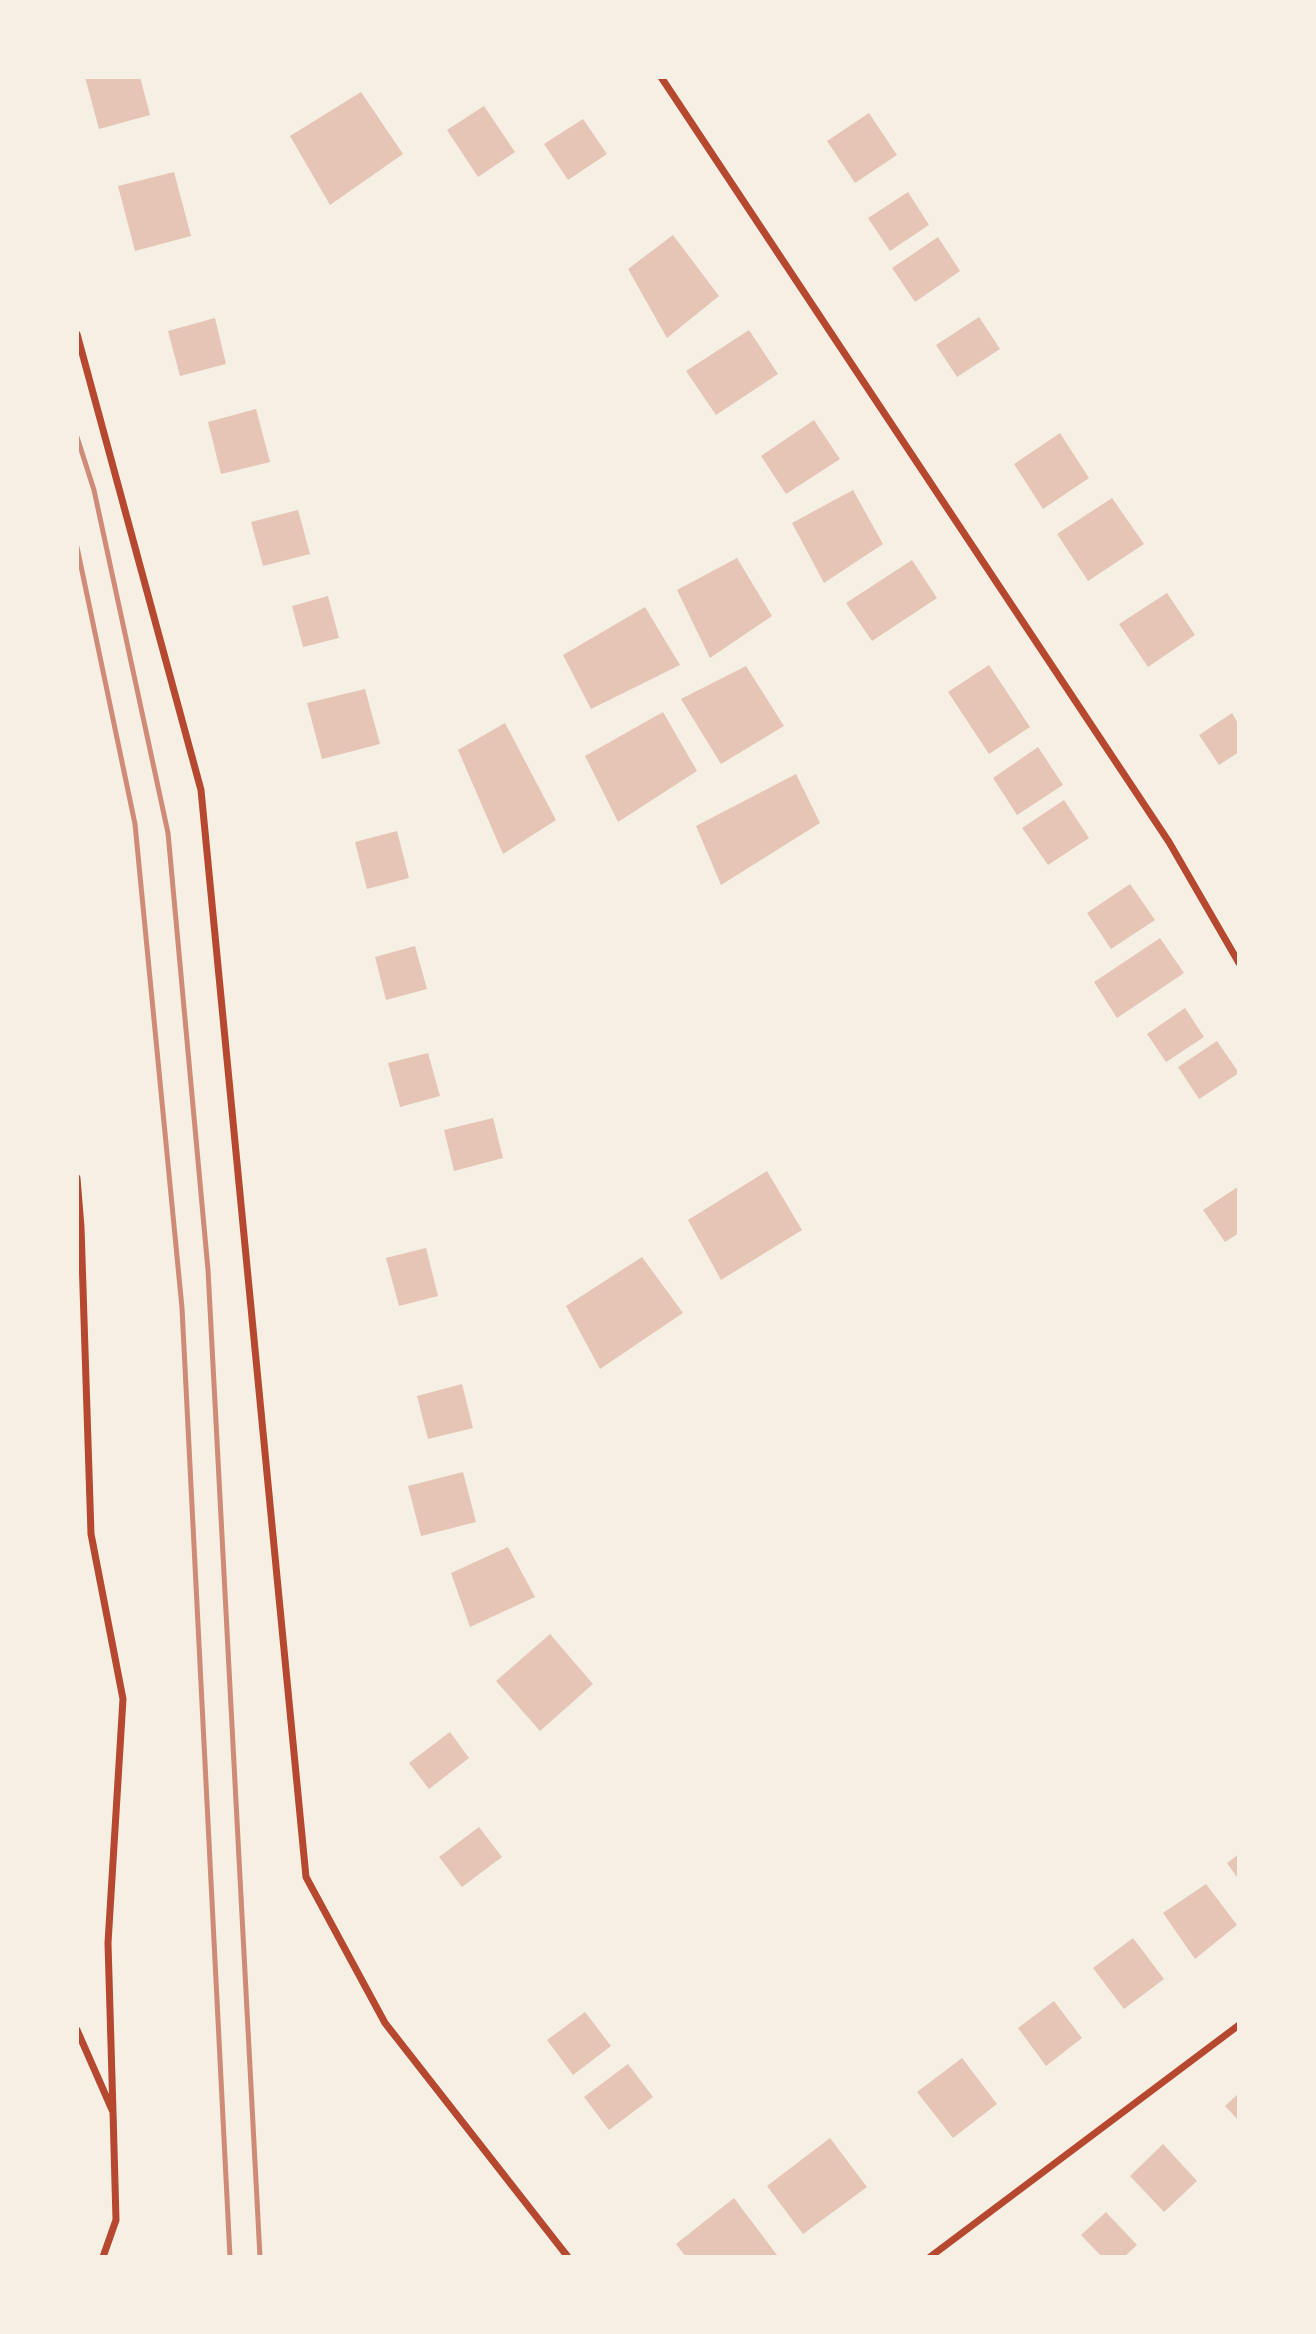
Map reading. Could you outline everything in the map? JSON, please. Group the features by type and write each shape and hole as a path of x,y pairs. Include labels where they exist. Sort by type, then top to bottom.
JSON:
{"street":[{"path":"661,77 1169,842 1239,962"},
{"path":"77,334 201,790 306,1877 385,2023 568,2257"},
{"path":"77,1178 91,1534 122,1699 108,1943 116,2220 103,2257"},
{"path":"930,2257 1239,2025"},
{"path":"77,2030 113,2112"}],"building":[{"path":"85,77 140,77 150,115 99,129"},
{"path":"361,92 403,154 330,205 290,136"},
{"path":"484,106 515,152 478,177 447,130"},
{"path":"869,113 897,155 855,183 827,141"},
{"path":"583,119 607,154 568,180 544,144"},
{"path":"174,172 191,236 135,251 118,186"},
{"path":"908,192 929,225 890,251 868,218"},
{"path":"673,235 719,296 667,338 628,269"},
{"path":"938,237 960,271 915,302 892,268"},
{"path":"979,317 1000,349 957,377 936,345"},
{"path":"215,318 226,364 180,376 168,331"},
{"path":"749,330 778,374 716,415 686,371"},
{"path":"256,409 270,462 221,474 208,422"},
{"path":"814,420 840,459 786,494 761,456"},
{"path":"1060,433 1089,478 1043,509 1014,464"},
{"path":"853,490 883,544 824,583 792,523"},
{"path":"1112,498 1144,544 1088,581 1057,534"},
{"path":"298,510 310,554 263,566 251,522"},
{"path":"737,558 772,616 710,658 677,590"},
{"path":"912,560 937,598 872,641 846,603"},
{"path":"1167,593 1195,635 1148,667 1119,624"},
{"path":"328,596 339,638 303,647 292,606"},
{"path":"645,607 680,665 591,709 563,655"},
{"path":"989,665 1030,727 989,754 948,692"},
{"path":"746,666 784,726 721,764 681,699"},
{"path":"365,689 380,744 322,759 307,703"},
{"path":"663,712 697,771 618,822 585,756"},
{"path":"1232,713 1239,725 1239,752 1219,765 1199,735"},
{"path":"505,723 556,820 503,854 458,750"},
{"path":"1038,747 1063,785 1017,815 993,778"},
{"path":"796,774 820,823 721,885 696,826"},
{"path":"1064,800 1089,838 1048,865 1022,828"},
{"path":"397,831 409,878 367,889 355,842"},
{"path":"1130,884 1155,920 1111,949 1087,913"},
{"path":"1160,938 1184,973 1117,1018 1094,982"},
{"path":"415,946 427,989 386,1000 375,957"},
{"path":"1185,1008 1204,1037 1166,1062 1147,1034"},
{"path":"1217,1041 1239,1073 1199,1099 1178,1067"},
{"path":"428,1053 440,1096 400,1107 388,1063"},
{"path":"493,1118 503,1158 454,1171 444,1130"},
{"path":"767,1171 802,1230 721,1280 688,1220"},
{"path":"1239,1186 1239,1233 1225,1242 1203,1210"},
{"path":"426,1248 438,1296 399,1306 386,1258"},
{"path":"642,1257 683,1313 600,1369 566,1306"},
{"path":"462,1384 473,1428 428,1439 417,1396"},
{"path":"463,1472 476,1522 421,1536 408,1486"},
{"path":"508,1547 535,1597 470,1627 451,1573"},
{"path":"550,1634 593,1684 540,1731 496,1681"},
{"path":"450,1732 469,1758 429,1789 409,1763"},
{"path":"479,1827 502,1857 462,1887 439,1857"},
{"path":"1239,1854 1239,1880 1227,1863"},
{"path":"1206,1884 1237,1925 1195,1959 1163,1913"},
{"path":"1133,1938 1164,1979 1124,2009 1093,1968"},
{"path":"1054,2001 1082,2038 1046,2066 1018,2028"},
{"path":"585,2012 611,2046 573,2075 547,2040"},
{"path":"962,2058 997,2104 953,2138 917,2092"},
{"path":"628,2064 653,2097 609,2130 584,2097"},
{"path":"1239,2093 1239,2121 1225,2106"},
{"path":"830,2138 867,2187 803,2234 767,2186"},
{"path":"1163,2144 1197,2181 1164,2212 1130,2176"},
{"path":"734,2198 777,2255 686,2257 676,2244"},
{"path":"1106,2212 1137,2245 1124,2257 1102,2257 1081,2235"}],"railway":[{"path":"77,437 94,490 168,833 208,1270 260,2257"},
{"path":"77,547 135,824 182,1308 230,2257"}]}
